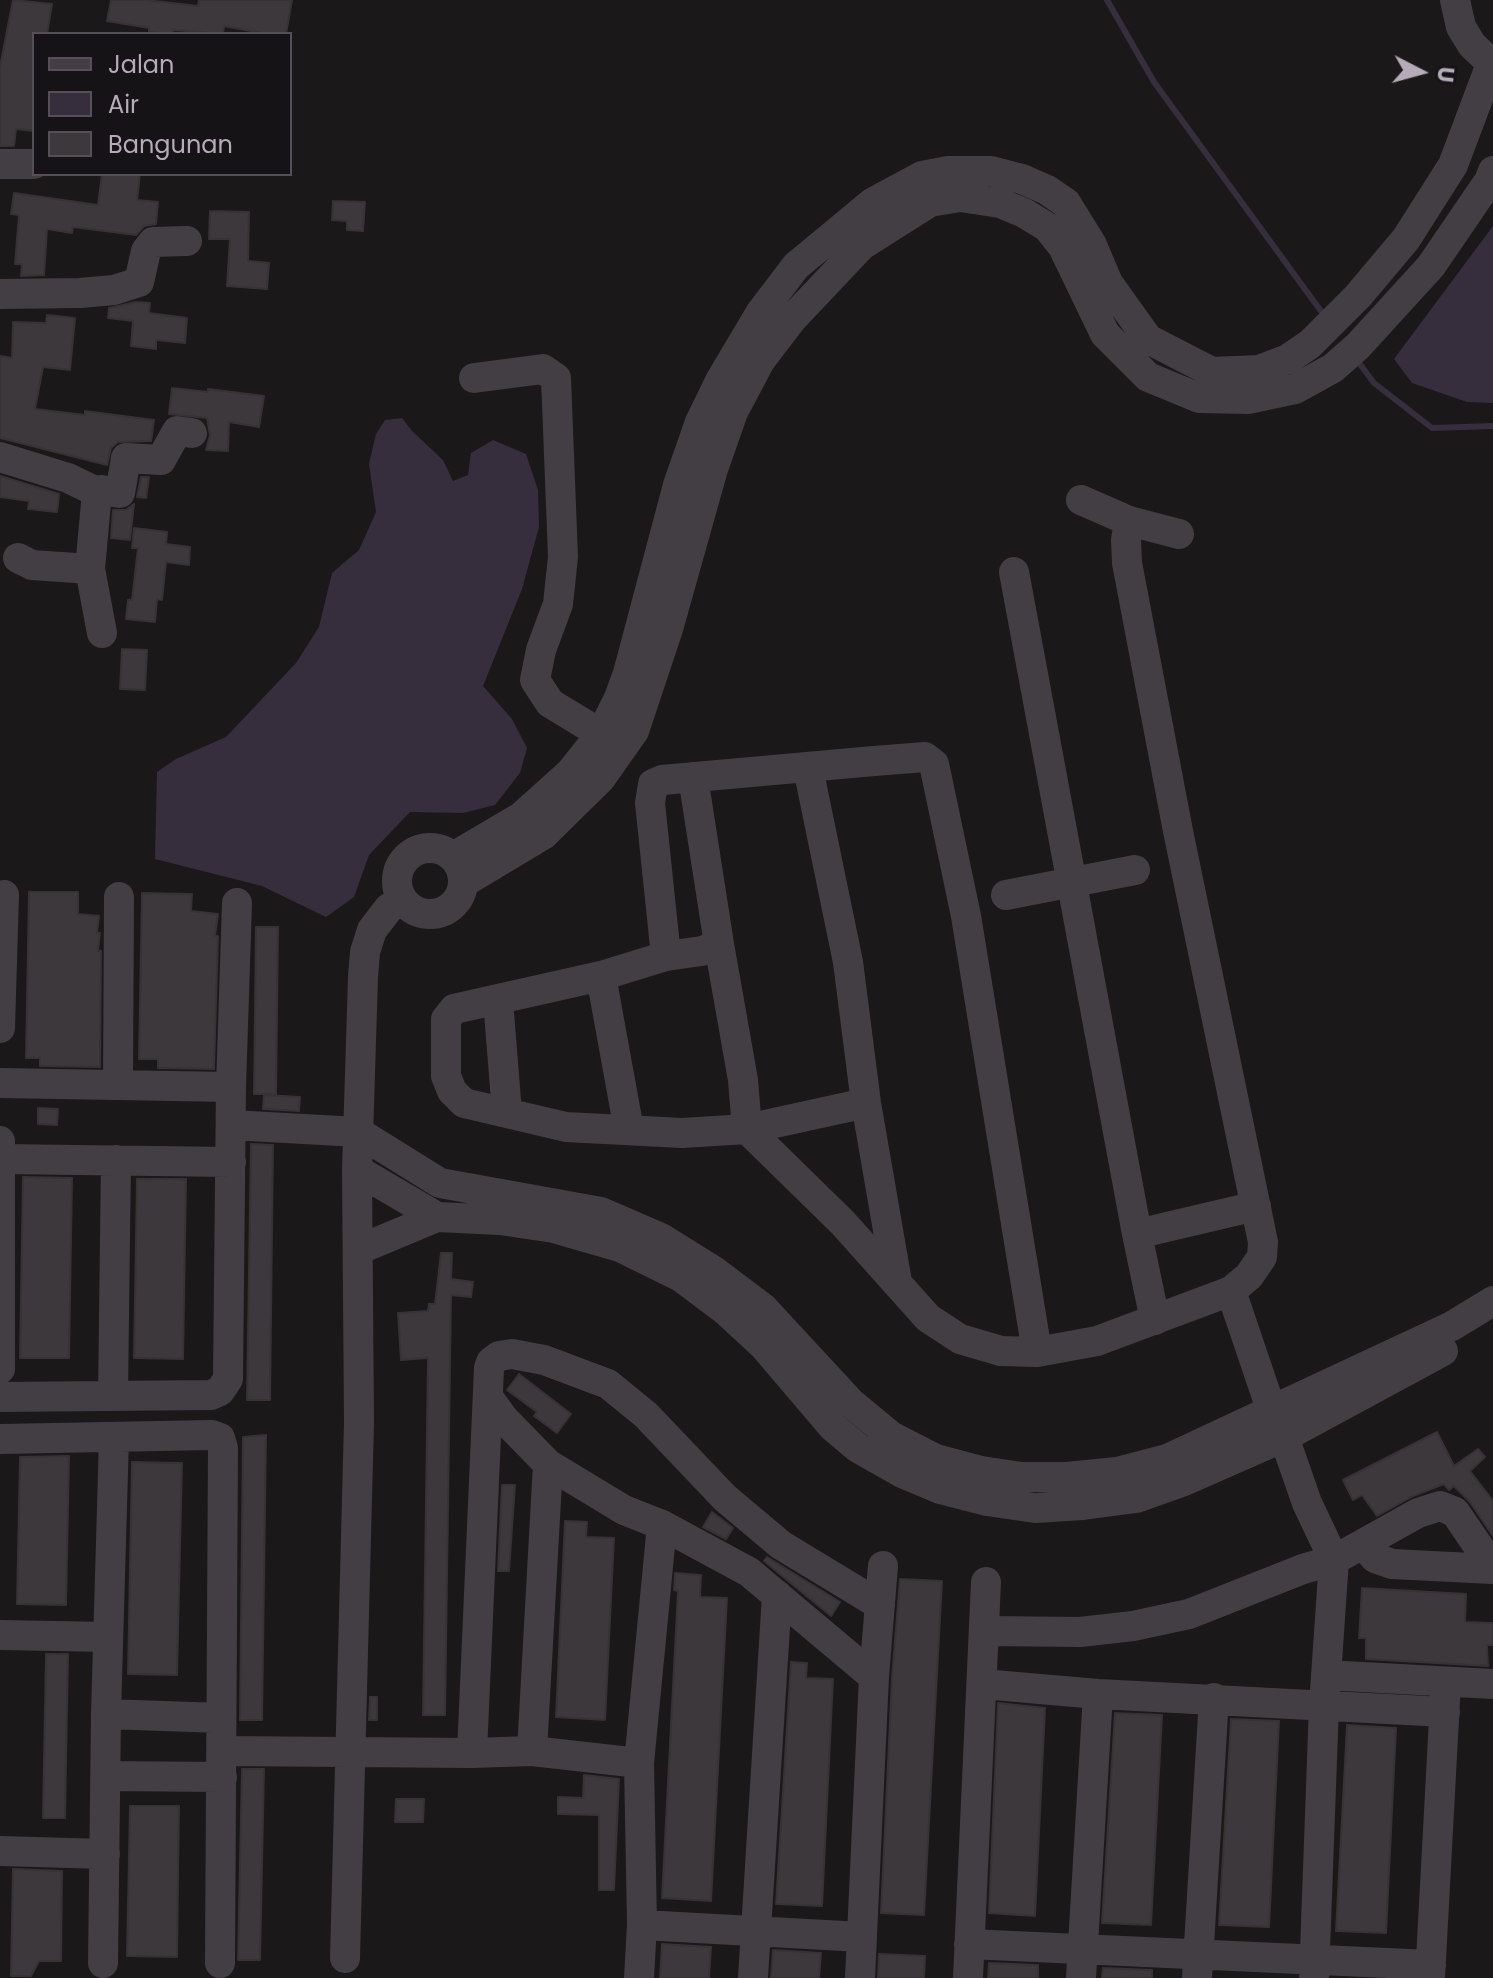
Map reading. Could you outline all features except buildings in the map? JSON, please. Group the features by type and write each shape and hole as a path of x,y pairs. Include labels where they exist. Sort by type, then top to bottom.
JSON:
{"street":[{"path":"1206,385 1288,359 1310,344 1358,296 1406,239 1453,165 1492,64 1472,45 1461,27 1455,0"},
{"path":"0,164 32,164"},
{"path":"458,870 570,773 601,734 619,698 637,644 678,485 700,422 720,381 761,312 796,266 872,203 922,176 948,171 991,171 1047,190 1066,203 1078,220 1108,283 1148,339 1206,385"},
{"path":"458,870 543,835 601,778 634,731 733,412 760,361 792,319 862,245 930,202 960,197 1000,203 1047,227 1063,247 1105,334 1148,377 1206,385 1248,399 1295,389 1333,368 1358,346 1431,266 1491,176"},
{"path":"0,294 114,290 139,282 146,251 153,242 187,241"},
{"path":"474,378 543,369 556,378 563,557 558,604 541,650 535,680 550,703 601,734"},
{"path":"0,457 68,478 97,492 120,493 126,458 161,460 177,431 192,433"},
{"path":"97,492 90,569 102,633"},
{"path":"1081,500 1129,521 1179,534"},
{"path":"693,777 743,1080 747,1129 843,1223 928,1318 960,1339 1001,1351 1037,1352 1097,1341 1231,1291 1249,1276 1262,1257 1263,1242 1178,831 1127,563 1129,521"},
{"path":"18,558 32,565 90,569"},
{"path":"1014,572 1155,1320"},
{"path":"666,956 650,788 653,784 662,780 925,757 934,764 966,916 1037,1352"},
{"path":"808,768 848,962 866,1103 897,1283"},
{"path":"426,848 445,852 458,870 457,900 443,912 425,914 409,907 403,900 398,872 409,856 426,848"},
{"path":"1006,895 1135,870"},
{"path":"0,1028 4,895"},
{"path":"118,1084 119,897"},
{"path":"345,1958 359,1422 357,1170 365,952 372,930 389,908 403,900"},
{"path":"0,1397 211,1395 220,1391 228,1379 231,1087 237,903"},
{"path":"719,944 601,976 454,1009 446,1019 446,1076 452,1091 464,1103 566,1127 682,1133 747,1129 866,1103"},
{"path":"601,976 629,1130"},
{"path":"498,1000 507,1113"},
{"path":"0,1083 231,1087"},
{"path":"231,1125 358,1132 440,1183 601,1212 661,1238 714,1271 763,1308 850,1402 891,1436 936,1459 981,1471 1022,1477 1067,1477 1117,1472 1167,1459 1278,1425 1493,1324"},
{"path":"0,1141 0,1369"},
{"path":"1,1159 231,1162"},
{"path":"113,1395 116,1160"},
{"path":"357,1170 437,1217"},
{"path":"1137,1234 1256,1206"},
{"path":"358,1250 437,1217 500,1220 554,1228 620,1247 681,1277 725,1310 764,1346 809,1402 858,1448 902,1473 940,1489 987,1501 1035,1508 1136,1498 1227,1464 1278,1425 1493,1301"},
{"path":"1231,1291 1307,1503 1334,1560 1325,1690 1314,1969"},
{"path":"472,1753 488,1397 491,1362 499,1356 512,1354 544,1360 608,1384 646,1415 725,1498 781,1545 880,1605"},
{"path":"488,1397 504,1419 548,1464 624,1510 662,1525 749,1572 874,1677"},
{"path":"0,1439 212,1435 220,1438 223,1448 220,1963"},
{"path":"103,1963 114,1438"},
{"path":"532,1751 548,1464"},
{"path":"985,1631 1080,1632 1133,1626 1189,1614 1334,1560 1431,1508 1448,1508 1455,1512 1493,1568"},
{"path":"639,1978 642,1925 639,1763 662,1525"},
{"path":"1363,1544 1375,1558 1392,1564 1493,1568"},
{"path":"860,1978 874,1677 883,1566"},
{"path":"968,1978 986,1582"},
{"path":"753,1978 777,1595"},
{"path":"0,1635 108,1637"},
{"path":"982,1684 1098,1694 1214,1698 1446,1682 1493,1684"},
{"path":"969,1944 1082,1964 1431,1971 1446,1682"},
{"path":"1325,1690 1445,1712"},
{"path":"1082,1964 1098,1694"},
{"path":"1198,1966 1214,1698"},
{"path":"106,1714 221,1718"},
{"path":"106,1776 352,1751 532,1751 639,1763"},
{"path":"0,1851 105,1854"},
{"path":"642,1925 862,1937"}],"water":[{"path":"1493,226 1493,403 1467,402 1412,383 1394,359"},
{"path":"402,418 443,460 453,481 468,475 471,453 493,440 526,454 538,490 539,527 522,589 483,686 512,719 527,748 520,773 495,805 463,813 410,812 369,855 354,897 326,917 262,886 155,859 157,772 176,759 226,737 296,663 319,627 332,573 359,550 376,512 369,464 376,434 385,420"}],"waterway":[{"path":"1107,0 1154,82 1326,318"},
{"path":"1356,359 1374,383 1432,428 1493,426"}]}
